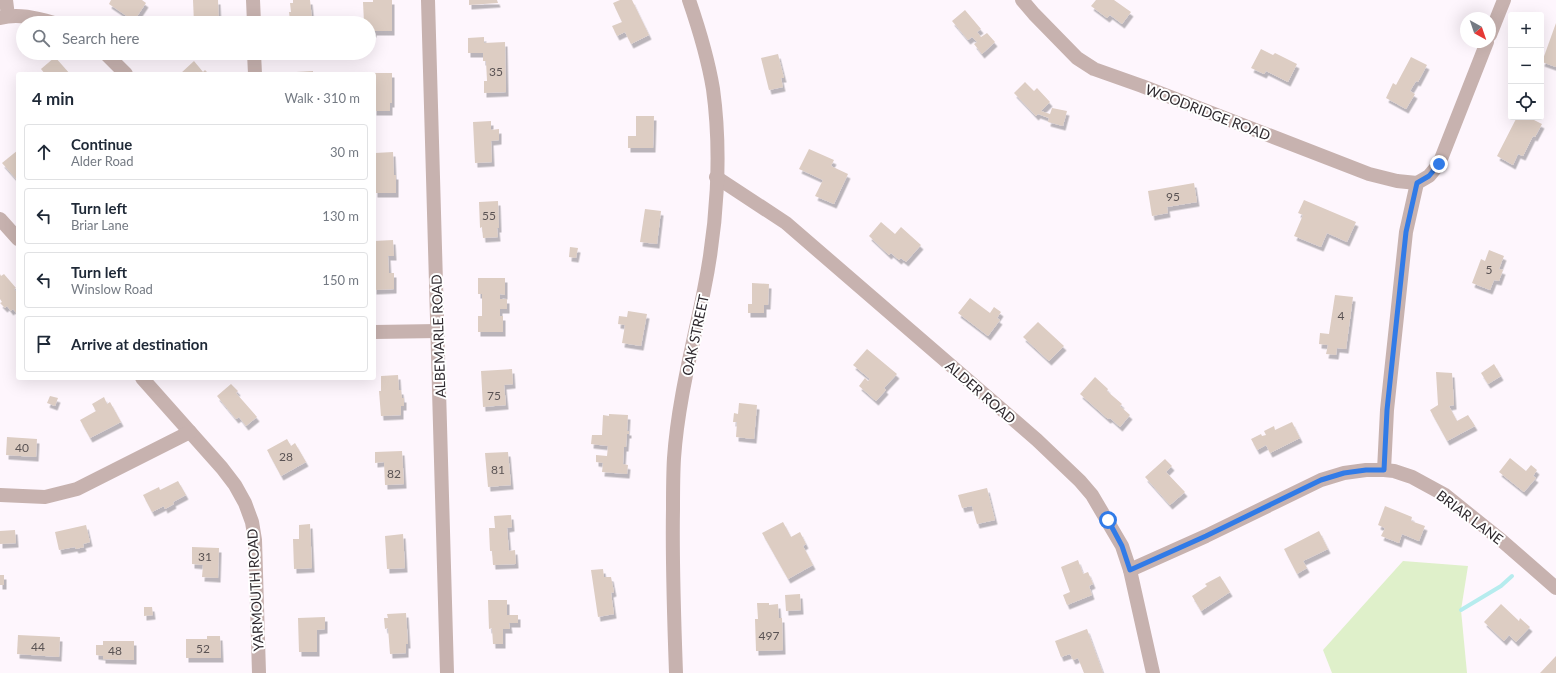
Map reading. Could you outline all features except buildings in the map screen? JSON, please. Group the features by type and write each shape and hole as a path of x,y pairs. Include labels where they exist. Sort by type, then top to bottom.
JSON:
{"street":[{"path":"6,0 4,17 16,16"},
{"path":"253,0 254,16"},
{"name":"ALBEMARLE ROAD","path":"428,0 447,673"},
{"name":"OAK STREET","path":"676,673 672,550 674,457 682,399 713,237 717,134 712,89 699,30 689,0"},
{"name":"WOODRIDGE ROAD","path":"1022,0 1078,58 1094,69 1150,89 1368,174 1397,181 1417,183"},
{"path":"1496,20 1504,0"},
{"path":"1384,470 1387,410 1406,232 1417,183 1429,176 1439,164 1485,48"},
{"path":"112,60 124,72"},
{"path":"254,60 255,72"},
{"name":"ALDER ROAD","path":"716,177 786,223 1037,440 1075,476 1092,495 1122,546 1130,570 1153,673"},
{"path":"0,219 16,237"},
{"path":"376,332 438,331"},
{"name":"YARMOUTH ROAD","path":"144,380 222,468 235,485 245,503 252,522 255,540 259,673"},
{"path":"0,495 45,497 77,489 190,432"},
{"name":"BRIAR LANE","path":"1130,570 1206,536 1321,480 1344,473 1366,470 1394,470 1445,495 1501,540 1556,588"}],"green space":[{"path":"1403,561 1468,566 1461,610 1467,673 1332,673 1323,650"}],"waterway":[{"path":"1461,610 1501,586 1512,576"}],"route":[{"path":"1108,520 1122,546 1130,570 1206,536 1321,480 1344,473 1366,470 1384,470 1387,410 1406,232 1417,183 1429,176 1439,164"}]}
